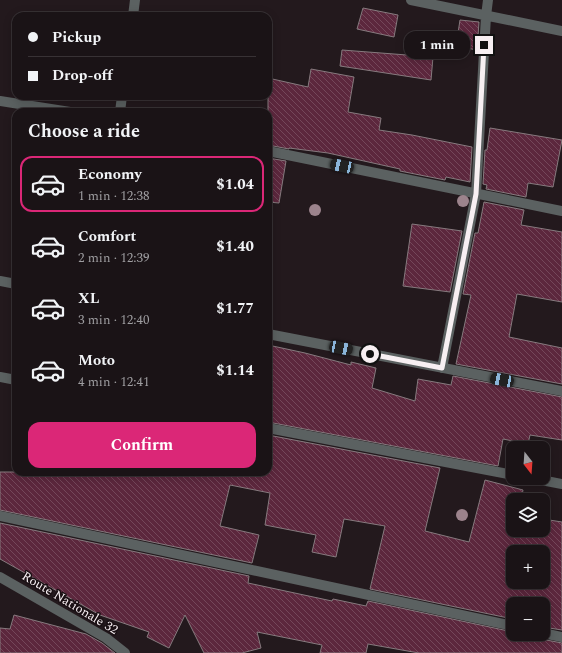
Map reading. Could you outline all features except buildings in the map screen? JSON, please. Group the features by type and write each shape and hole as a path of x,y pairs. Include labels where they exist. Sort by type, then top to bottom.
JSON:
{"street":[{"path":"134,12 135,0"},
{"path":"411,0 562,31"},
{"path":"442,368 476,194 488,0"},
{"path":"0,101 45,108"},
{"path":"272,152 562,211"},
{"path":"0,281 12,283"},
{"path":"272,335 562,391"},
{"path":"0,376 12,379"},
{"path":"272,429 506,473"},
{"path":"550,482 562,484"},
{"path":"0,516 506,624"},
{"name":"Route Nationale 32","path":"0,577 106,638 125,653"},
{"path":"550,634 562,637"}],"route":[{"path":"370,354 442,368 476,194 484,45"}]}
